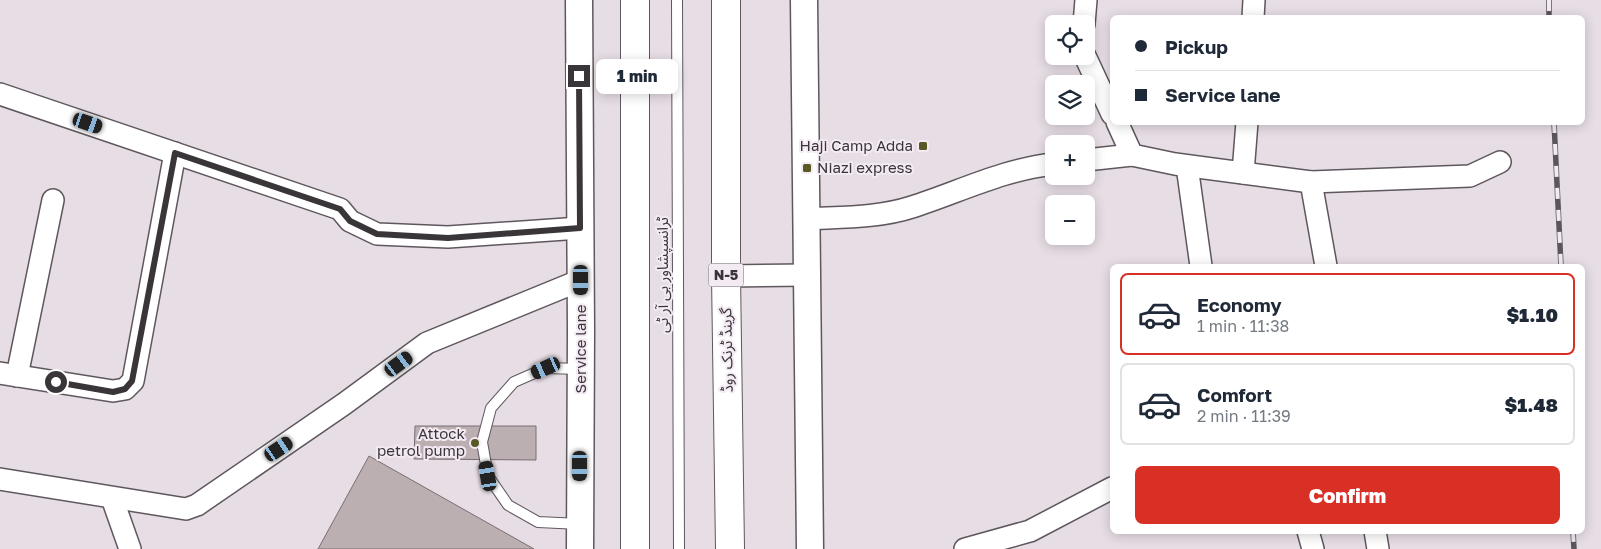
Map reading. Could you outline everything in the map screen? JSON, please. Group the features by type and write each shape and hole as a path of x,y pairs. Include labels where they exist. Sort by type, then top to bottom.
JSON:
{"highway":[{"path":"635,549 636,0"},
{"name":"گرینڈ ٹرنک روڈ","path":"726,0 726,276 730,549"}],"street":[{"name":"Service lane","path":"579,0 580,536"},
{"path":"804,0 810,549"},
{"path":"1085,15 1086,0"},
{"path":"1253,15 1254,0"},
{"path":"1090,65 1110,110"},
{"path":"0,94 340,209 350,221 377,234 448,238 580,228"},
{"path":"1117,125 1132,155"},
{"path":"1243,173 1247,125"},
{"path":"53,200 9,375 113,392 125,389 132,381 175,153"},
{"path":"1095,159 1132,155 1187,166 1311,182 1470,176 1500,162"},
{"path":"806,219 883,215 993,178 1045,165"},
{"path":"1187,166 1201,264"},
{"path":"1311,182 1326,264"},
{"path":"726,276 806,275"},
{"path":"0,479 186,509 197,506 344,404 427,343 581,280"},
{"path":"965,549 1030,531 1110,489"},
{"path":"112,498 130,549"},
{"path":"1309,534 1313,549"},
{"path":"1376,534 1378,549"}],"lane":[{"name":"ٹرانسپشاور بی آر ٹی","path":"677,0 679,549"},
{"path":"580,536 538,522 508,505 488,476 482,442 491,408 514,382 546,368 581,369"}],"building":[{"name":"Attock petrol pump","path":"415,426 536,426 536,460 414,459"},
{"path":"369,456 534,549 318,549"}],"railway":[{"path":"1549,0 1549,15"},
{"path":"1554,125 1561,264"},
{"path":"1573,534 1574,549"}],"place":[{"name":"Haji Camp Adda","path":"923,146"},
{"name":"Niazi express","path":"807,168"},
{"name":"Attock petrol pump","path":"475,443"}],"route":[{"path":"56,382 113,392 125,389 132,381 175,153 340,209 350,221 377,234 448,238 580,228 579,76"}]}
